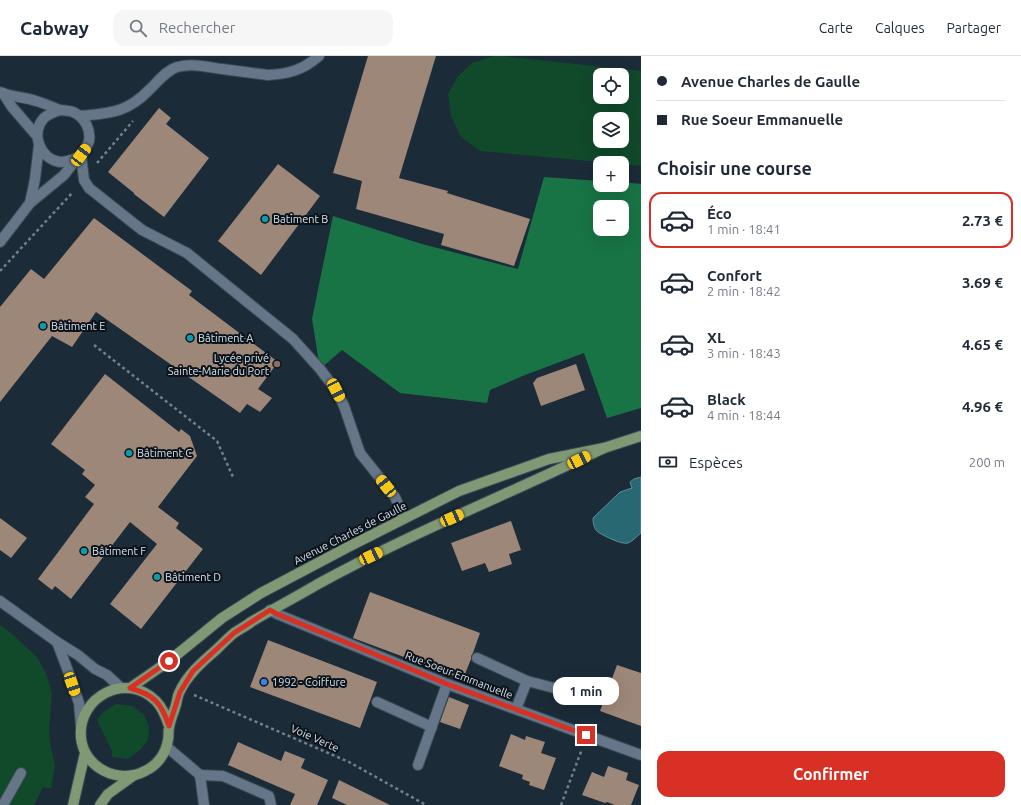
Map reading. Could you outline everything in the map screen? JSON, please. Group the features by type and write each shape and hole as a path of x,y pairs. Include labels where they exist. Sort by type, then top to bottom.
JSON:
{"main road":[{"name":"Avenue Charles de Gaulle","path":"126,688 169,661 222,618 261,593 459,491 549,459 604,448 641,436"},
{"name":"Avenue Charles de Gaulle","path":"169,726 180,692 193,671 234,633 270,610 356,563 604,448"},
{"path":"100,805 108,794 133,776 154,766 162,757 167,747 169,726 164,712 156,701 144,692 126,688 110,691 99,696 90,704 84,714 81,726 81,739 85,753 94,764 105,772 119,776 133,776"},
{"path":"73,805 85,753"}],"street":[{"path":"80,116 110,113 130,106 149,91 164,74 176,68 190,65 268,75 295,71 310,64 319,56"},
{"path":"1,93 39,101 60,110"},
{"path":"1,93 38,141 44,153 51,159 60,162 69,161 80,156"},
{"path":"0,242 30,203 64,175 86,148 89,140 89,132 86,124 80,116 74,112 60,110 51,113 44,118 39,127 35,179 30,203"},
{"path":"80,156 84,180 89,188 142,230 186,253 293,339 320,369 336,390 344,406 360,452 395,497 404,518"},
{"path":"0,601 57,642 78,655 95,669 126,688"},
{"name":"Rue Soeur Emmanuelle","path":"270,610 447,684 641,755"},
{"path":"57,642 79,703 81,726"},
{"path":"477,658 527,680 562,690 597,690"},
{"path":"516,709 527,680"},
{"path":"418,765 447,684"},
{"path":"377,702 432,727"},
{"path":"167,747 200,775 223,776 269,796 271,805"},
{"path":"3,805 21,774"},
{"path":"200,775 204,805"}],"path":[{"path":"0,271 64,203 134,120"},
{"path":"94,345 217,441 233,477"},
{"name":"Voie Verte","path":"194,695 349,762 426,805"},
{"path":"561,805 586,735"}],"green space":[{"path":"494,56 613,68 593,68 593,104 629,104 629,70 641,71 641,166 629,165 629,156 593,156 593,161 480,151 461,137 451,116 448,94 458,76 472,63"},
{"path":"544,177 593,180 593,192 629,192 629,183 641,184 641,408 607,418 584,353 490,390 487,403 400,393 342,350 320,369 312,319 333,216 422,244 518,269"},
{"path":"0,625 10,632 37,657 46,673 52,694 49,731 55,765 51,789 43,787 34,805 0,805"},
{"path":"117,704 133,706 144,715 149,727 148,740 141,749 128,759 112,757 112,751 97,720 106,710"}],"water":[{"path":"641,477 641,533 632,541 622,543 598,532 594,526 593,518 620,492 632,488 630,482"}],"building":[{"path":"368,56 436,56 399,178 448,191 447,193 530,219 514,266 441,245 444,234 356,209 362,181 333,173"},
{"path":"159,108 171,118 166,124 209,158 164,217 108,172"},
{"name":"Batiment B","path":"278,164 320,196 261,275 218,241"},
{"name":"Bâtiment A","path":"94,218 192,291 189,295 278,362 258,389 272,398 260,412 247,404 240,413 96,312 72,347 52,336 0,402 0,307 31,269 44,279"},
{"path":"576,364 585,390 541,406 533,383 537,378"},
{"path":"105,374 179,432 181,429 190,436 197,456 158,507 179,523 176,528 203,549 141,629 110,604 157,544 130,522 71,599 55,586 52,590 38,579 94,504 85,497 95,485 82,474 85,470 51,444"},
{"path":"0,518 27,538 11,558 0,550"},
{"path":"511,521 521,550 509,554 512,564 489,572 485,563 462,571 451,543"},
{"path":"370,592 480,633 463,679 353,638"},
{"path":"268,640 377,682 360,728 250,687"},
{"path":"617,665 641,673 641,726 600,711"},
{"path":"449,697 469,705 460,729 440,722"},
{"path":"511,734 525,740 526,736 545,742 541,753 556,758 544,790 529,785 530,782 522,779 523,775 499,766"},
{"path":"238,742 281,761 285,751 305,759 301,768 328,780 317,805 290,805 295,794 228,765"},
{"path":"608,766 628,773 626,780 639,785 631,805 615,805 607,802 605,803 582,795 592,772 604,777"},
{"path":"339,780 390,805 347,805 332,798"}],"place":[{"name":"Batiment B","path":"265,219"},
{"name":"Bâtiment E","path":"43,326"},
{"name":"Bâtiment A","path":"190,338"},
{"name":"Lycée privé Sainte-Marie du Port","path":"277,364"},
{"name":"Bâtiment C","path":"129,453"},
{"name":"Bâtiment F","path":"84,551"},
{"name":"Bâtiment D","path":"157,577"},
{"name":"1992 - Coiffure","path":"264,682"}],"route":[{"path":"169,661 130,688 144,692 156,701 164,712 169,726 180,692 193,671 234,633 270,610 447,684 586,735"}]}
